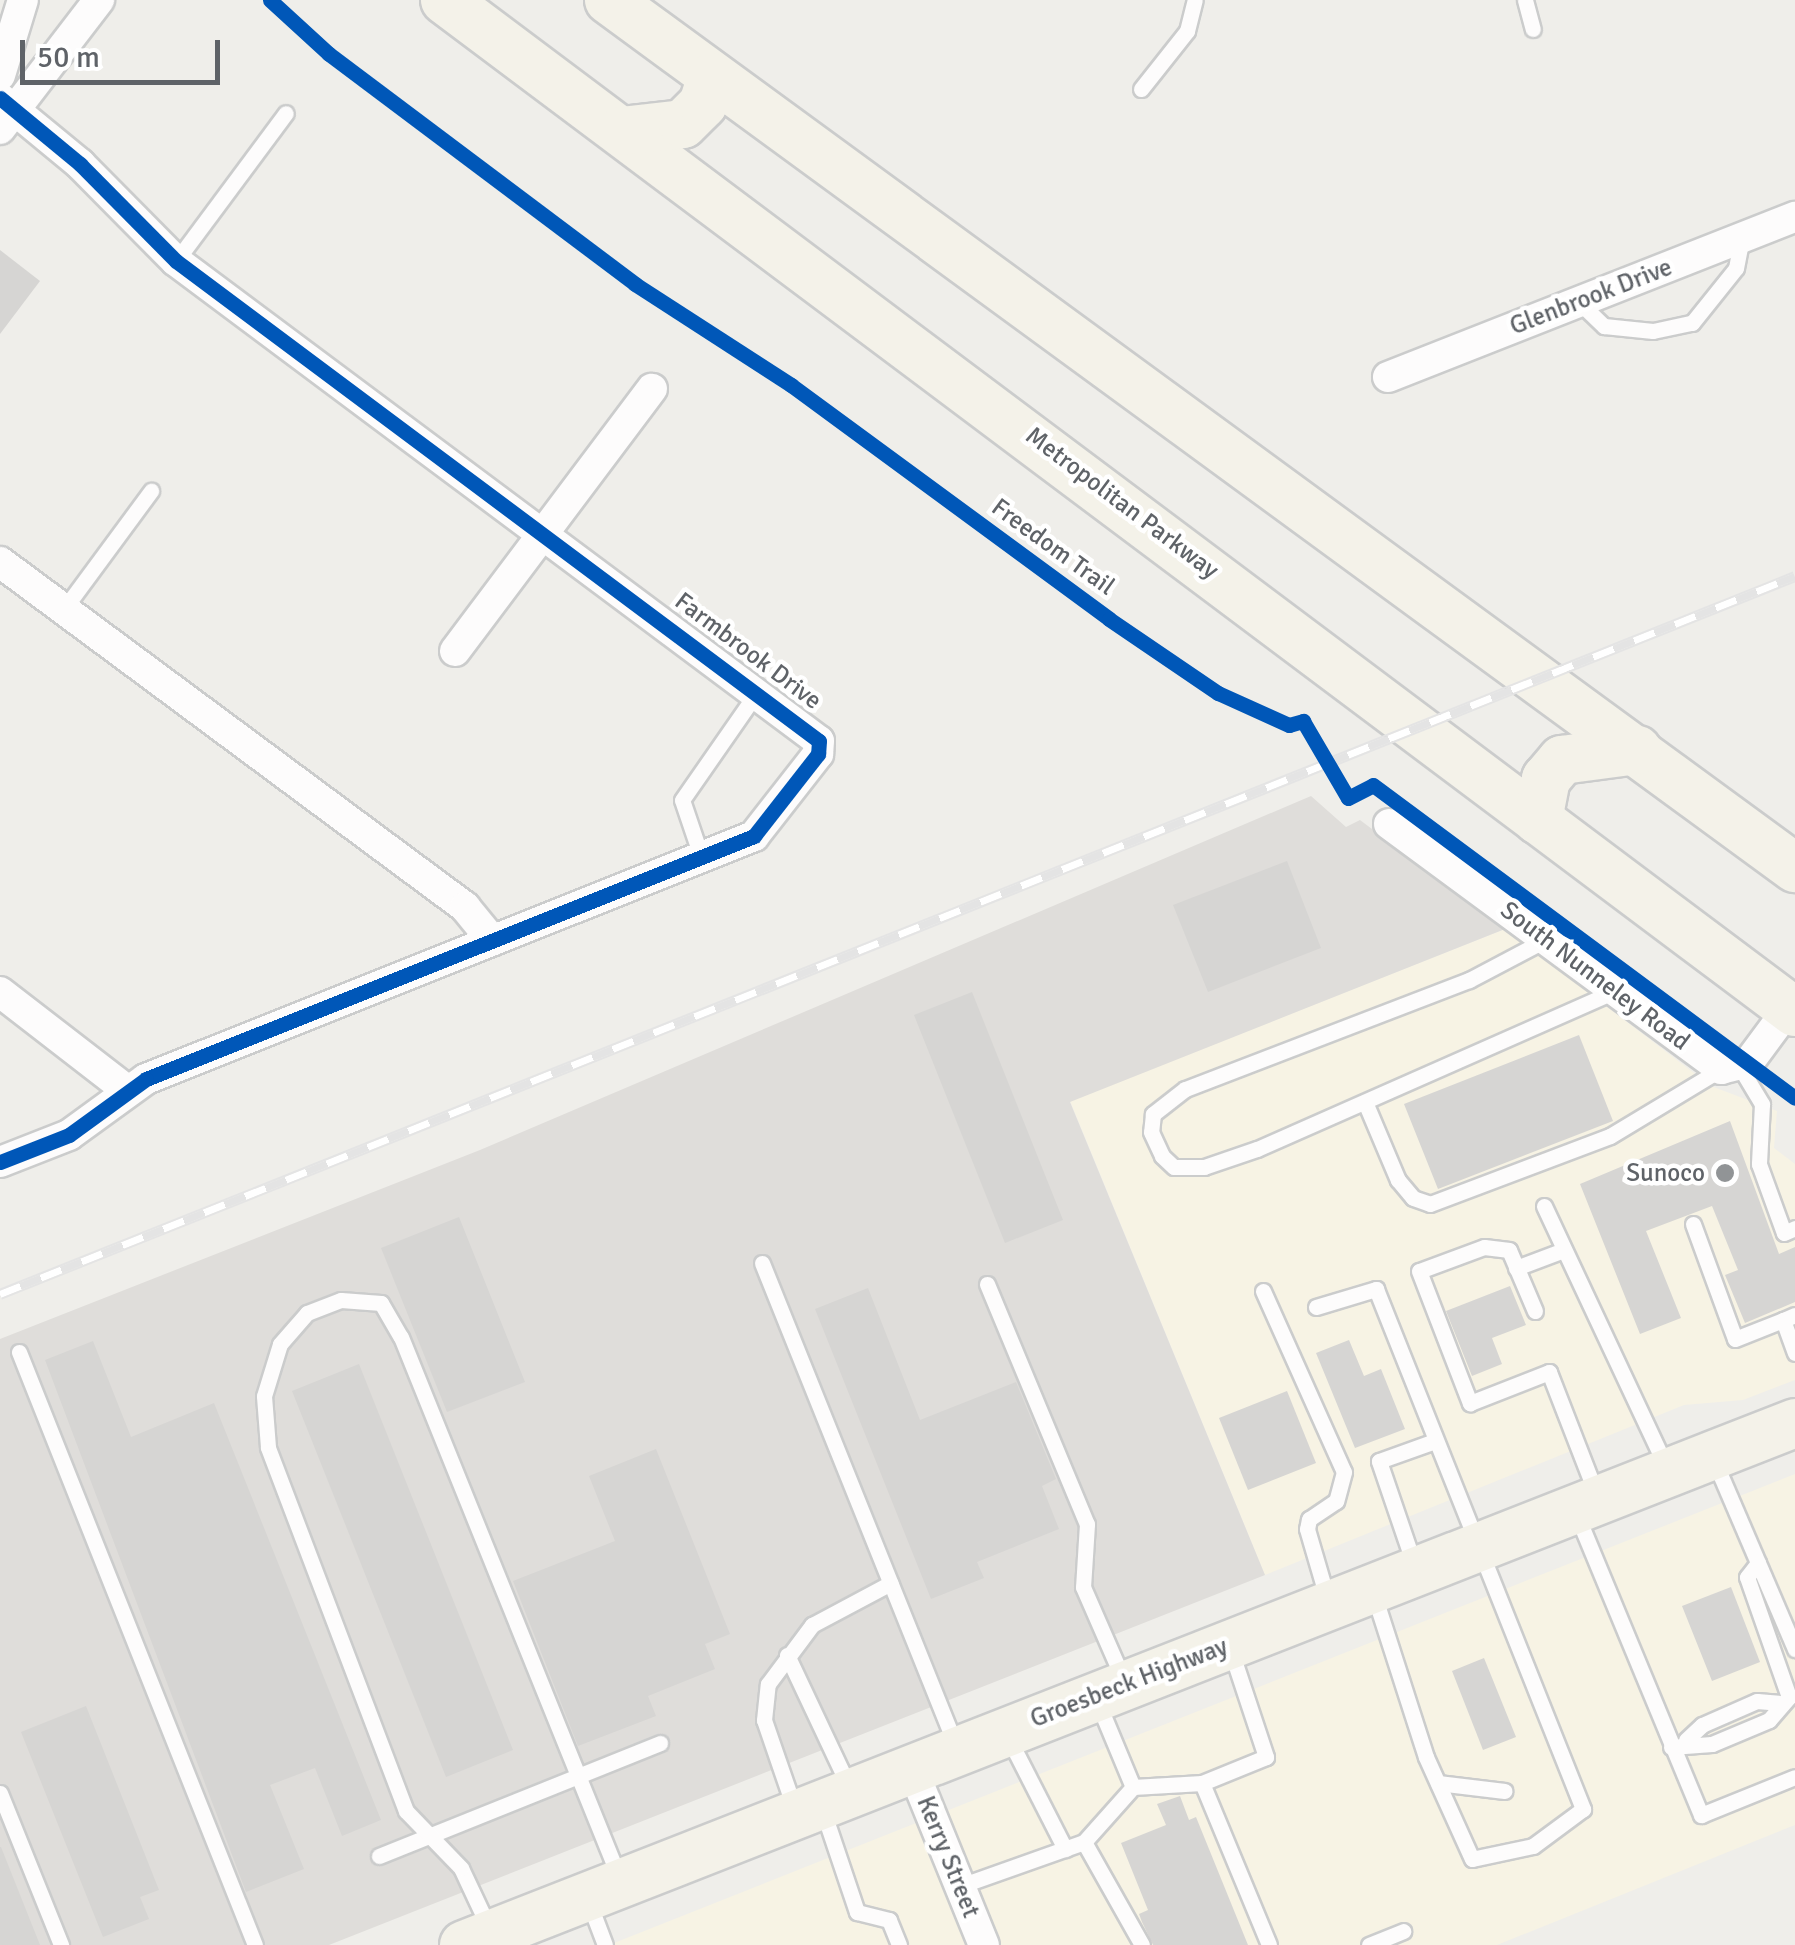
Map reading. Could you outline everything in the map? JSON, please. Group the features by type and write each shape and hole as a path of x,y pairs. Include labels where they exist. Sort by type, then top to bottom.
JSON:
{"main road":[{"name":"Metropolitan Parkway","path":"446,0 1792,1010"},
{"path":"609,0 1795,868"},
{"path":"621,131 683,124 703,104 712,77"},
{"path":"1538,820 1546,779 1562,760 1637,750"},
{"name":"Groesbeck Highway","path":"478,1941 1110,1690 1794,1426"}],"street":[{"path":"0,75 23,0"},
{"name":"Farmbrook Drive","path":"0,1162 69,1135 126,1090 754,836 818,754 810,727 176,262 5,112 99,0"},
{"name":"Glenbrook Drive","path":"1388,377 1795,217"},
{"path":"455,650 652,389"},
{"path":"0,562 464,907 492,940"},
{"name":"South Nunneley Road","path":"1389,824 1615,991 1731,1069"},
{"path":"0,992 126,1090"},
{"path":"1731,1069 1792,1010"},
{"name":"Kerry Street","path":"912,1768 984,1945"}],"lane":[{"path":"1140,89 1187,32 1194,0"},
{"path":"1525,0 1533,29"},
{"path":"176,262 286,113"},
{"path":"1580,302 1604,326 1652,330 1692,323 1736,268 1742,238"},
{"path":"64,609 152,490"},
{"path":"702,859 682,800 759,689"},
{"path":"1546,940 1469,980 1185,1089 1153,1114 1150,1132 1174,1167 1204,1167 1364,1102 1615,991"},
{"path":"1364,1102 1398,1180 1413,1198 1430,1204 1610,1136 1731,1069 1762,1104 1759,1164 1784,1233 1795,1228"},
{"path":"1544,1206 1668,1473"},
{"path":"1693,1224 1735,1339 1789,1318 1795,1353"},
{"path":"1536,1311 1509,1250 1484,1248 1419,1272 1470,1403 1550,1372 1586,1504 1679,1744 1701,1815 1795,1777"},
{"path":"1516,1268 1564,1250"},
{"path":"762,1263 958,1750"},
{"path":"987,1284 1087,1524 1083,1587 1133,1788"},
{"path":"1263,1291 1344,1472 1336,1501 1309,1519 1307,1530 1350,1597 1472,1859 1533,1846 1582,1809 1475,1548 1376,1289 1316,1307"},
{"path":"478,1941 461,1868 406,1811 268,1447 264,1396 280,1344 307,1313 341,1300 381,1303 401,1337 578,1776 604,1890 605,1945"},
{"path":"19,1352 255,1945"},
{"path":"1417,1571 1379,1461 1435,1441"},
{"path":"1712,1455 1795,1649"},
{"path":"1679,1744 1712,1744 1769,1720 1778,1703 1789,1697 1747,1577 1758,1562"},
{"path":"823,1803 764,1720 768,1684 812,1626 891,1584"},
{"path":"960,1886 1084,1842 1133,1788 1202,1782 1266,1757 1229,1644"},
{"path":"788,1655 823,1803 858,1912 889,1920 898,1945"},
{"path":"1005,1732 1065,1849"},
{"path":"379,1856 660,1743"},
{"path":"1202,1782 1269,1945"},
{"path":"1438,1783 1505,1790"},
{"path":"0,1794 6,1823 61,1945"},
{"path":"1084,1842 1142,1945"},
{"path":"1370,1945 1404,1930"}],"shaded area":[{"path":"1311,796 1346,827 1360,820 1505,929 1070,1102 1265,1575 329,1945 0,1945 0,1339 480,1150"},
{"path":"1505,929 1711,1086 1777,1111 1774,1148 1795,1164 1795,1380 1743,1400 1684,1405 1265,1575 1070,1101"},
{"path":"1795,1474 1795,1825 1497,1945 609,1945"}],"building":[{"path":"0,250 40,281 0,334"},
{"path":"1287,861 1321,948 1208,992 1173,905"},
{"path":"972,992 1063,1220 1005,1243 914,1015"},
{"path":"1579,1035 1613,1121 1438,1189 1404,1104"},
{"path":"1730,1121 1779,1254 1795,1247 1795,1302 1745,1323 1725,1275 1738,1270 1712,1206 1646,1231 1681,1318 1640,1334 1580,1184"},
{"path":"459,1217 525,1382 447,1412 381,1248"},
{"path":"1510,1286 1526,1325 1492,1338 1502,1364 1472,1376 1446,1311"},
{"path":"868,1288 920,1420 1016,1382 1056,1479 1042,1486 1059,1529 977,1562 984,1578 931,1599 815,1309"},
{"path":"1349,1340 1364,1376 1381,1369 1405,1429 1355,1448 1316,1353"},
{"path":"93,1341 131,1437 214,1403 381,1820 342,1836 315,1768 270,1785 304,1869 246,1892 45,1360"},
{"path":"359,1364 513,1750 446,1777 292,1391"},
{"path":"1287,1391 1316,1463 1248,1490 1219,1418"},
{"path":"656,1449 730,1634 705,1644 715,1669 648,1696 656,1716 578,1746 513,1581 615,1541 589,1476"},
{"path":"1731,1587 1760,1662 1712,1681 1682,1606"},
{"path":"1484,1658 1516,1737 1483,1750 1452,1671"},
{"path":"86,1706 159,1890 140,1897 149,1919 103,1937 21,1732"},
{"path":"1180,1796 1189,1820 1196,1817 1248,1945 1153,1945 1142,1922 1139,1914 1148,1910 1121,1843 1166,1825 1157,1804"},
{"path":"1,1847 40,1945 0,1945"}],"railway":[{"path":"0,1294 1795,576"}],"cycle path":[{"name":"Freedom Trail","path":"270,0 329,54 635,284 791,385 1109,619 1218,693 1289,725 1303,721 1348,798 1373,785 1795,1098"},
{"path":"0,98 80,164 176,261 819,741 818,754 754,836 146,1079 69,1135 0,1162"}],"place":[{"name":"Sunoco","path":"1725,1173"}]}
